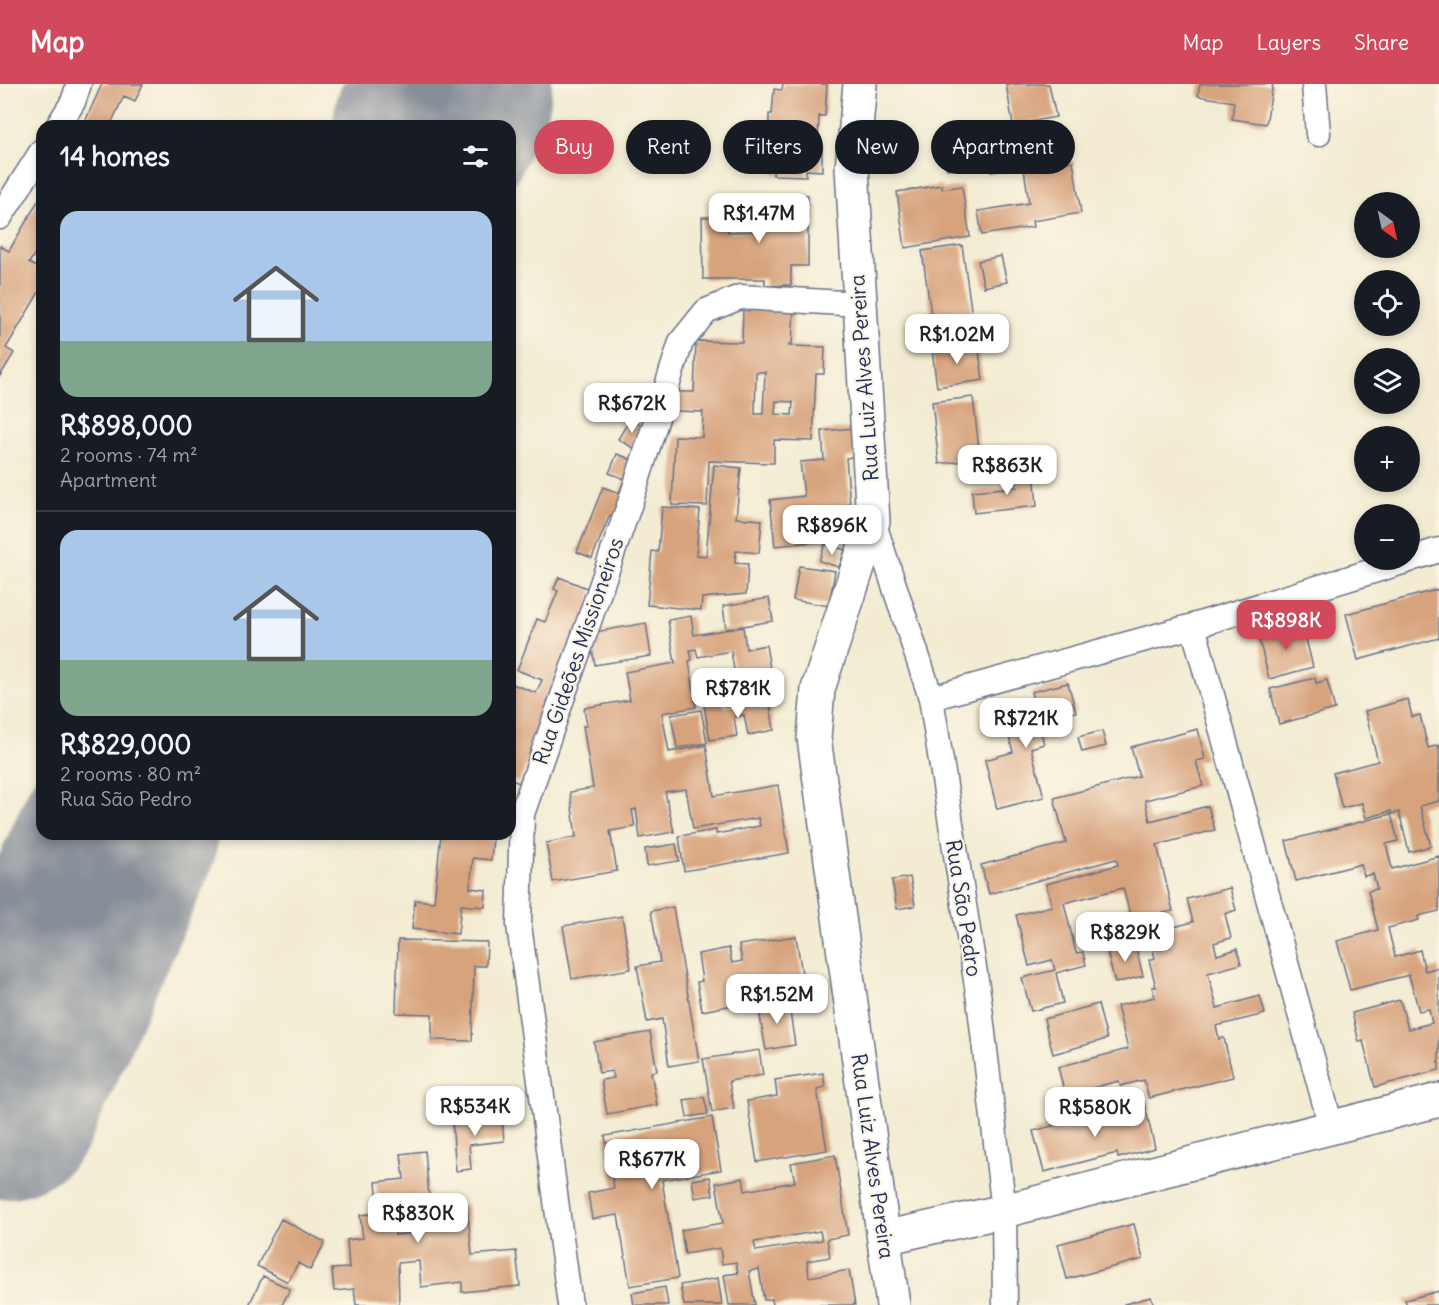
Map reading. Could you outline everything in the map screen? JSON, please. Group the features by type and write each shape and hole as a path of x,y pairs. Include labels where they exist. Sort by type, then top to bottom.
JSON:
{"street":[{"path":"62,120 73,102 80,84"},
{"name":"Rua Luiz Alves Pereira","path":"860,84 852,168 873,521 818,689 814,738 893,1305"},
{"path":"1314,84 1318,134"},
{"path":"0,217 36,160"},
{"name":"Rua Gideões Missioneiros","path":"570,1305 519,925 522,814 631,500 681,342 706,311 740,297 860,304"},
{"name":"Rua São Pedro","path":"873,521 931,698 979,999 1004,1211 1005,1305"},
{"path":"1420,556 1439,550"},
{"path":"931,698 1193,626 1374,570"},
{"path":"1193,626 1331,1126"},
{"path":"884,1238 1004,1211 1439,1100"}],"building":[{"path":"102,84 143,84 135,101 124,96 113,120 86,120"},
{"path":"783,84 827,84 825,116 819,116 819,120 769,120 769,114 772,114 774,89 782,90"},
{"path":"1006,84 1049,84 1056,117 1040,120 1012,120"},
{"path":"1200,84 1273,84 1266,124 1232,119 1234,102 1198,96"},
{"path":"806,174 806,176 773,175"},
{"path":"1025,174 1075,174 1081,213 1032,221 1033,227 982,235 978,211 1029,203"},
{"path":"942,185 942,189 962,186 970,237 905,248 897,192"},
{"path":"764,195 808,195 808,266 791,266 791,285 765,286 765,279 703,279 702,217 728,217 728,232 765,231"},
{"path":"36,204 36,252 29,263 36,267 36,297 6,348 14,353 0,376 0,246 9,251"},
{"path":"962,245 975,337 935,343 922,251"},
{"path":"1001,256 1007,282 984,287 978,261"},
{"path":"743,308 794,309 792,344 789,346 825,347 824,374 816,374 813,441 774,440 774,463 709,461 707,506 672,505 675,436 702,437 703,412 675,411 675,392 694,392 696,341 742,342","holes":["756,372 765,372 763,414 755,414","776,401 793,402 792,415 775,414"]},
{"path":"978,344 983,380 937,387 932,350"},
{"path":"973,397 980,459 939,464 932,402"},
{"path":"630,419 647,429 635,449 618,439"},
{"path":"854,428 857,456 846,458 850,505 845,505 848,538 775,546 770,500 804,496 800,462 824,460 822,431"},
{"path":"617,454 641,463 618,518 610,515 592,558 577,552 603,487 619,493 625,479 609,473"},
{"path":"714,465 741,468 736,518 762,520 759,553 736,551 735,563 748,564 746,594 702,598 701,610 647,605 652,551 658,552 662,507 700,510 696,555 706,556"},
{"path":"1034,472 1037,506 974,513 972,491 1017,487 1016,474"},
{"path":"825,544 845,550 839,567 819,561"},
{"path":"799,566 835,571 829,606 793,600"},
{"path":"559,577 592,590 590,603 519,783 516,782 516,685 536,693 542,680 517,670 537,619 545,622 558,591 554,589"},
{"path":"1439,589 1439,638 1358,660 1346,614"},
{"path":"769,598 773,621 726,629 723,606"},
{"path":"691,616 694,635 743,627 746,649 766,645 774,693 739,700 731,651 698,657 696,649 690,650 692,660 689,661 696,707 662,713 669,752 706,745 714,796 778,785 789,853 684,871 679,836 716,830 716,834 760,826 758,818 693,829 686,789 665,792 674,832 640,838 636,809 632,810 635,827 610,831 617,871 553,882 546,843 576,837 570,792 593,788 583,726 587,726 584,708 630,700 625,672 675,663 668,620"},
{"path":"646,623 651,656 595,665 589,633"},
{"path":"1302,623 1313,667 1269,679 1258,635"},
{"path":"1315,678 1316,683 1327,680 1335,709 1279,724 1270,689"},
{"path":"1068,683 1076,712 1038,721 1044,744 1031,748 1044,797 997,809 985,760 1013,752 1005,720 1036,712 1031,692"},
{"path":"769,699 774,730 748,735 744,715 734,717 737,736 710,740 704,705 724,702 725,707"},
{"path":"1408,699 1412,717 1420,715 1428,748 1439,745 1439,801 1420,806 1431,846 1409,852 1399,812 1391,814 1391,811 1366,818 1362,803 1342,808 1333,773 1378,761 1365,711"},
{"path":"701,710 707,743 677,748 671,715"},
{"path":"1198,729 1205,759 1196,761 1203,786 1145,800 1150,821 1208,806 1215,830 1157,845 1173,911 1158,914 1162,930 1193,922 1187,899 1230,888 1236,910 1225,914 1231,938 1214,943 1217,955 1237,949 1241,964 1208,973 1217,1008 1260,996 1265,1014 1216,1026 1219,1039 1224,1038 1233,1077 1149,1098 1144,1080 1120,1086 1119,1081 1065,1095 1058,1067 1128,1049 1117,1006 1155,997 1152,987 1156,987 1149,960 1155,958 1149,933 1136,937 1123,888 1064,903 1076,953 1083,952 1086,965 1056,973 1063,1003 1031,1011 1022,978 1055,970 1052,960 1029,966 1016,915 1052,906 1046,884 1118,865 1116,859 989,894 981,865 1066,843 1054,798 1139,776 1131,747"},
{"path":"1102,731 1106,746 1082,752 1078,737"},
{"path":"1391,814 1398,841 1386,844 1392,869 1439,856 1439,911 1418,916 1419,920 1388,928 1395,957 1420,950 1425,971 1439,967 1439,1070 1375,1087 1363,1041 1359,1042 1352,1013 1400,1000 1408,1029 1432,1023 1429,1009 1419,1011 1409,975 1350,990 1337,941 1378,930 1368,891 1377,889 1373,874 1364,876 1361,864 1296,881 1286,841"},
{"path":"440,840 493,840 491,860 473,858 470,888 486,890 485,907 461,905 458,934 412,929 415,900 434,902"},
{"path":"676,844 679,861 647,866 645,849"},
{"path":"910,877 915,906 897,909 892,880"},
{"path":"673,907 699,1061 669,1066 662,1019 647,1022 637,966 660,962 651,911"},
{"path":"622,916 631,969 572,979 563,926"},
{"path":"796,936 803,980 737,992 739,1004 702,1011 697,982 702,981 698,954 729,948 732,963 742,961 739,945"},
{"path":"398,940 487,942 486,966 474,966 472,1041 432,1040 432,1014 396,1013"},
{"path":"1135,944 1143,976 1115,983 1107,951"},
{"path":"788,999 795,1045 766,1050 758,1005"},
{"path":"1098,1004 1107,1039 1053,1054 1044,1019"},
{"path":"650,1032 657,1071 651,1072 657,1105 607,1114 601,1080 614,1078 612,1071 599,1073 594,1042"},
{"path":"759,1050 763,1075 729,1081 734,1108 712,1112 703,1059"},
{"path":"823,1073 825,1087 817,1089 827,1150 757,1162 747,1101 777,1096 775,1080"},
{"path":"704,1097 708,1114 687,1117 684,1100"},
{"path":"1144,1102 1155,1148 1118,1158 1117,1153 1044,1172 1033,1131"},
{"path":"502,1115 504,1141 469,1145 471,1169 456,1171 452,1120"},
{"path":"712,1117 721,1170 662,1180 678,1278 630,1286 618,1215 592,1219 588,1193 614,1188 605,1136"},
{"path":"425,1151 430,1208 467,1205 472,1255 516,1251 520,1286 462,1292 462,1282 421,1287 419,1261 398,1263 399,1305 356,1305 354,1289 334,1291 332,1269 349,1268 347,1240 363,1238 360,1215 379,1213 376,1182 404,1179 401,1154","holes":["414,1210 416,1233 395,1235 393,1212"]},
{"path":"835,1155 848,1235 827,1239 830,1257 807,1261 809,1277 849,1270 855,1305 773,1305 772,1299 764,1300 759,1269 749,1271 755,1305 729,1305 724,1275 738,1273 736,1262 722,1264 720,1248 685,1254 681,1230 723,1223 716,1183 743,1178 745,1191 795,1182 791,1163","holes":["820,1231 822,1240 756,1251 754,1242"]},
{"path":"710,1177 713,1195 695,1198 692,1180"},
{"path":"281,1219 325,1242 310,1270 298,1263 288,1282 257,1266"},
{"path":"1134,1224 1143,1259 1067,1279 1058,1244"},
{"path":"263,1276 290,1289 282,1305 249,1305"},
{"path":"718,1278 722,1305 684,1305 680,1285"},
{"path":"665,1287 668,1305 634,1305 632,1293"},
{"path":"1439,1291 1439,1305 1407,1305 1405,1300"},
{"path":"1151,1297 1154,1305 1124,1305 1124,1304"}],"runway":[{"path":"436,120 452,84"},
{"path":"0,1099 115,840"}]}
